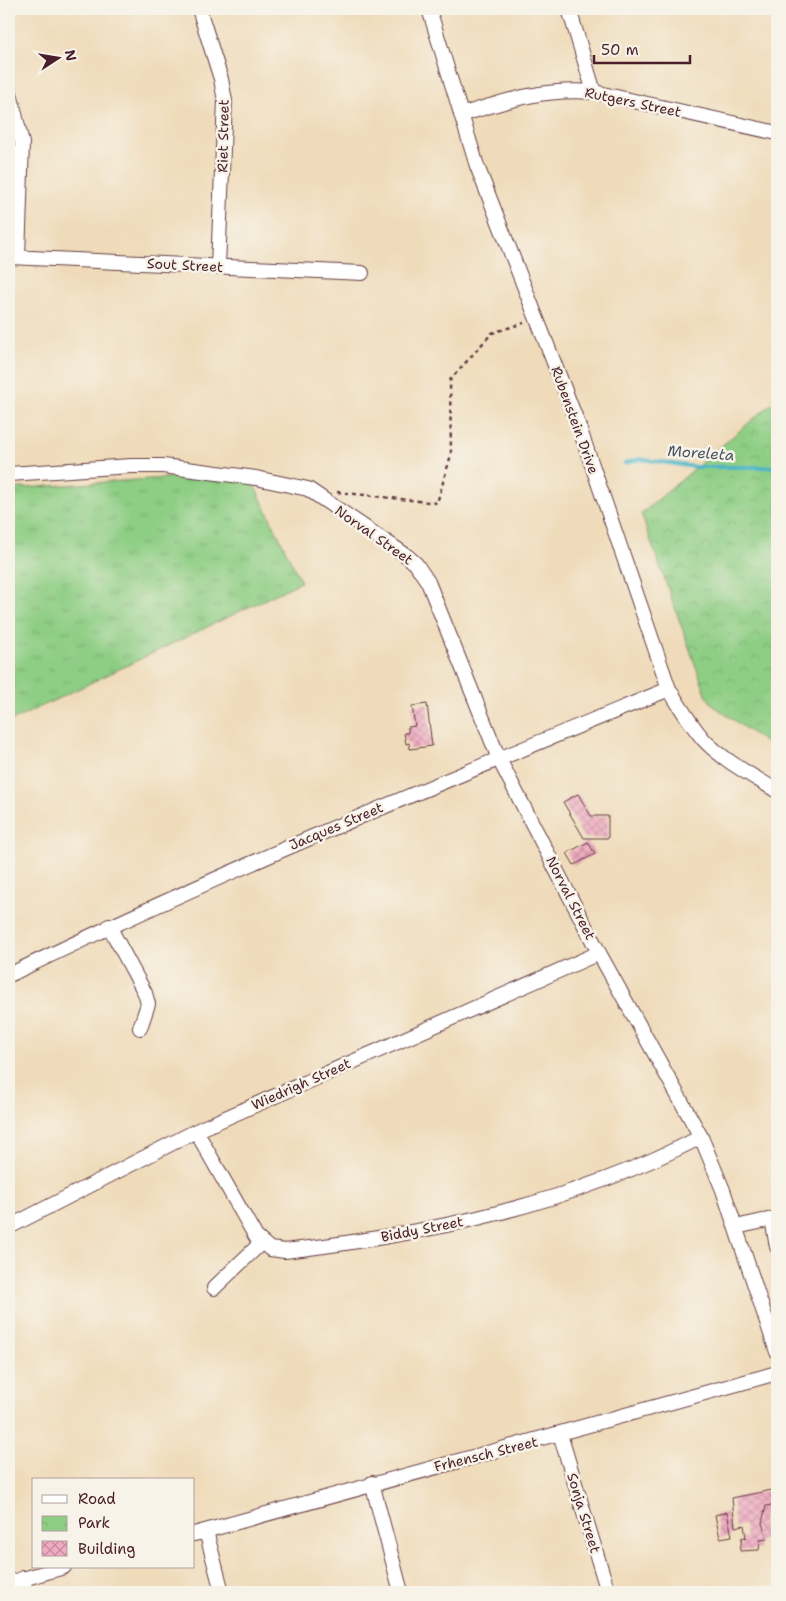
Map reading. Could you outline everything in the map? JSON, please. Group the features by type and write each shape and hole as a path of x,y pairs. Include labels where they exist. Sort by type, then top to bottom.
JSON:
{"street":[{"name":"Riet Street","path":"199,9 221,79 225,101 218,266"},
{"name":"Rubenstein Drive","path":"429,9 477,166 578,424 669,688 686,718 706,741 736,765 777,791"},
{"path":"569,9 594,92"},
{"path":"9,89 22,143 13,257"},
{"name":"Rutgers Street","path":"461,115 530,94 563,90 594,92 777,133"},
{"name":"Sout Street","path":"13,257 362,273"},
{"path":"9,474 131,466 163,466 256,478 308,490"},
{"name":"Norval Street","path":"308,490 396,548 416,564 422,572 471,685 499,758 599,953 701,1137 736,1228 777,1352"},
{"name":"Jacques Street","path":"9,975 109,926 277,851 669,688"},
{"path":"109,926 145,993 148,1004 140,1028"},
{"name":"Wiedrigh Street","path":"9,1227 196,1130 599,953"},
{"path":"196,1130 252,1231 261,1243 214,1288"},
{"name":"Biddy Street","path":"261,1243 270,1249 285,1251 394,1236 476,1219 555,1197 611,1178 652,1162 701,1137"},
{"path":"736,1228 775,1219 777,1247"},
{"name":"Frhensch Street","path":"200,1532 372,1483 560,1434 777,1373"},
{"name":"Sonja Street","path":"560,1434 608,1592"},
{"path":"372,1483 401,1592"},
{"path":"200,1532 222,1592"},
{"path":"9,1583 60,1568"},
{"path":"23,1578 26,1592"}],"path":[{"path":"308,490 437,503 451,455 450,380 492,333 537,318"}],"green space":[{"path":"777,399 777,751 714,706 707,697 641,514"},
{"path":"248,472 301,582 9,722 9,489"}],"building":[{"path":"427,704 432,746 410,749 409,743 406,744 404,733 408,733 408,727 415,726 412,706"},
{"path":"578,794 591,816 608,816 608,838 584,838 563,802"},
{"path":"588,842 595,854 574,865 567,853"},
{"path":"777,1489 777,1504 766,1506 762,1523 767,1539 760,1540 759,1550 740,1551 742,1537 746,1538 744,1525 735,1527 732,1498"},
{"path":"727,1512 732,1536 720,1538 715,1515"}],"waterway":[{"name":"Moreleta","path":"625,463 640,459 696,467 777,467"}]}
